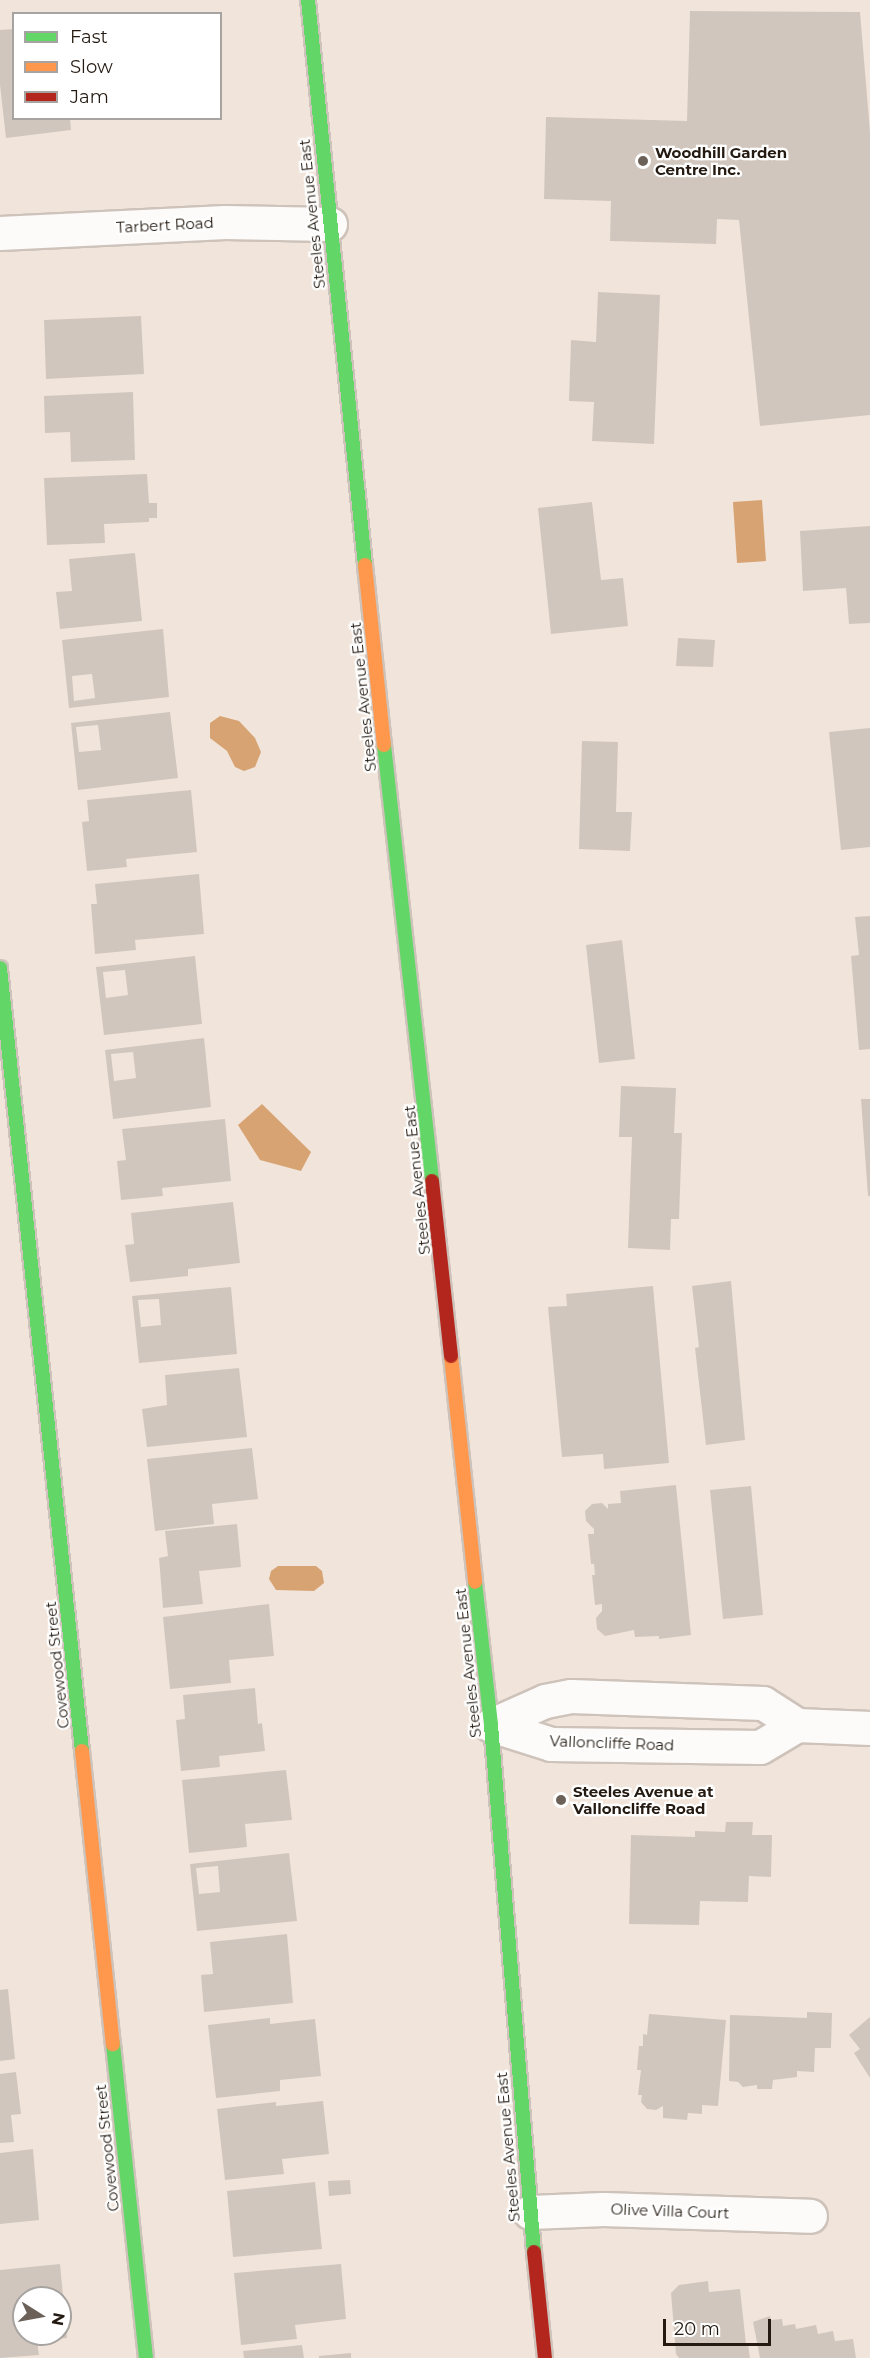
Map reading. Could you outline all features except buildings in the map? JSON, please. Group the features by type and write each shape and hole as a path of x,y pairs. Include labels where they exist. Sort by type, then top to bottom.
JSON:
{"main road":[{"name":"Steeles Avenue East","path":"308,0 491,1725 530,2212 545,2358"},
{"name":"Covewood Street","path":"0,968 146,2358"}],"street":[{"name":"Tarbert Road","path":"0,233 225,222 330,224"},
{"path":"491,1725 545,1701 571,1696 764,1702 797,1725 870,1728"},
{"name":"Valloncliffe Road","path":"491,1725 551,1744 760,1747 797,1725"},
{"name":"Olive Villa Court","path":"530,2212 603,2209 810,2216"}],"shaded area":[{"path":"762,500 766,561 737,563 733,502"},
{"path":"220,716 239,721 255,738 261,752 255,767 244,771 235,767 227,751 210,738 210,723"},
{"path":"262,1104 311,1152 301,1171 260,1160 238,1125"},
{"path":"278,1566 316,1566 322,1571 324,1583 314,1591 276,1590 269,1579 271,1571"}],"traffic: fast":[{"path":"308,0 365,565"},
{"path":"384,745 432,1181"},
{"path":"0,968 82,1751"},
{"path":"475,1582 491,1725 534,2252"},
{"path":"113,2044 146,2358"}],"traffic: slow":[{"path":"365,565 384,745"},
{"path":"451,1356 475,1582"},
{"path":"82,1751 113,2044"}],"traffic: jam":[{"path":"432,1181 451,1356"},
{"path":"534,2252 545,2358"}],"place":[{"name":"Woodhill Garden Centre Inc.","path":"643,161"},
{"name":"Steeles Avenue at Valloncliffe Road","path":"561,1800"}]}
